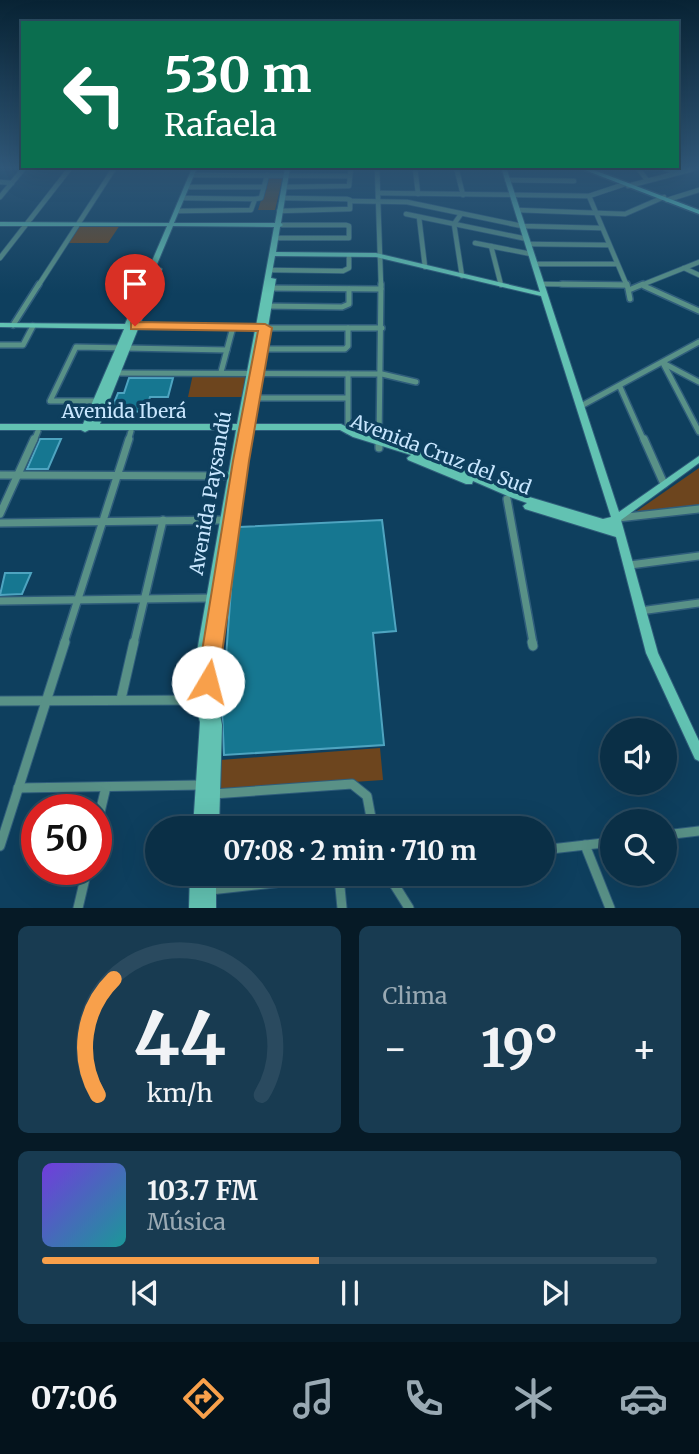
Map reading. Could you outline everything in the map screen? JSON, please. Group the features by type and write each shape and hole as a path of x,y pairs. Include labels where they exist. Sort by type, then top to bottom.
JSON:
{"main road":[{"path":"517,210 616,519 652,653 699,755"},
{"path":"90,428 180,211"},
{"name":"Avenida Paysandú","path":"213,816 216,725 205,700 235,476 282,211"},
{"path":"0,224 280,225"},
{"path":"274,254 381,257 545,295"},
{"path":"0,325 262,328"},
{"path":"90,428 96,401 113,373"},
{"name":"Avenida Cruz del Sud","path":"243,429 341,427 508,499 620,534"},
{"name":"Avenida Iberá","path":"0,429 243,429"},
{"name":"Avenida Iberá","path":"0,429 243,429"},
{"name":"Avenida Cruz del Sud","path":"243,429 337,433 424,456 513,495 603,523 616,519"},
{"path":"616,519 699,459"},
{"name":"Avenida Paysandú","path":"201,816 206,722 205,700 199,674 223,520 235,476"},
{"path":"196,908 197,886"},
{"path":"208,886 209,908"}],"street":[{"path":"0,258 38,209"},
{"path":"13,325 87,209"},
{"path":"180,211 252,209"},
{"path":"282,211 349,209"},
{"path":"379,209 382,374 379,445"},
{"path":"440,209 522,226 601,228"},
{"path":"517,210 625,214 638,209"},
{"path":"597,211 594,213 629,290 630,299"},
{"path":"406,214 527,242 608,245"},
{"path":"461,214 454,224 462,276"},
{"path":"419,217 425,267"},
{"path":"277,238 349,238 349,226 346,225 280,225"},
{"path":"475,243 531,254"},
{"path":"491,246 501,285"},
{"path":"271,270 347,271 349,255"},
{"path":"629,290 699,262"},
{"path":"535,264 617,264"},
{"path":"684,268 699,275"},
{"path":"542,285 625,285"},
{"path":"644,286 699,311"},
{"path":"268,288 381,289"},
{"path":"266,306 342,307 349,304 349,289"},
{"path":"0,345 23,345 33,326"},
{"path":"222,372 233,327"},
{"path":"262,328 382,328"},
{"path":"258,349 345,349 348,346 348,328"},
{"path":"581,406 699,342"},
{"path":"692,345 699,349"},
{"path":"96,401 50,401 76,347 227,350"},
{"path":"663,363 699,382"},
{"path":"663,363 699,432"},
{"path":"113,373 382,374 416,382"},
{"path":"348,374 348,431"},
{"path":"620,387 664,484"},
{"path":"250,398 347,398"},
{"path":"0,514 38,431"},
{"path":"0,846 131,431"},
{"path":"0,475 235,476"},
{"path":"508,499 533,646"},
{"path":"616,519 699,509"},
{"path":"121,699 163,520"},
{"path":"0,523 223,520"},
{"path":"630,565 699,556"},
{"path":"0,601 211,598"},
{"path":"640,611 699,603"},
{"path":"0,701 205,700"},
{"path":"19,788 203,785 214,794 352,784 363,789 369,797 371,816"},
{"path":"104,794 106,787"},
{"path":"677,834 699,831"},
{"path":"555,848 600,843"},
{"path":"585,845 610,908"},
{"path":"78,908 83,885"},
{"path":"208,890 248,886"},
{"path":"340,886 342,908"},
{"path":"395,886 409,908"}],"shaded area":[{"path":"120,225 108,243 68,243 80,226"},
{"path":"248,373 245,397 188,397 193,374"},
{"path":"699,468 699,506 642,514 637,511"},
{"path":"380,748 383,780 219,791 220,760"}],"building":[{"path":"129,378 173,378 168,397 150,397 145,412 111,410 118,393 124,393"},
{"path":"40,439 61,439 48,469 27,469"},
{"path":"382,520 396,631 373,633 384,745 224,755 222,711 232,576 239,527"},
{"path":"5,573 31,573 22,594 0,595"}],"route":[{"path":"135,326 265,328 241,461 208,682"}]}
